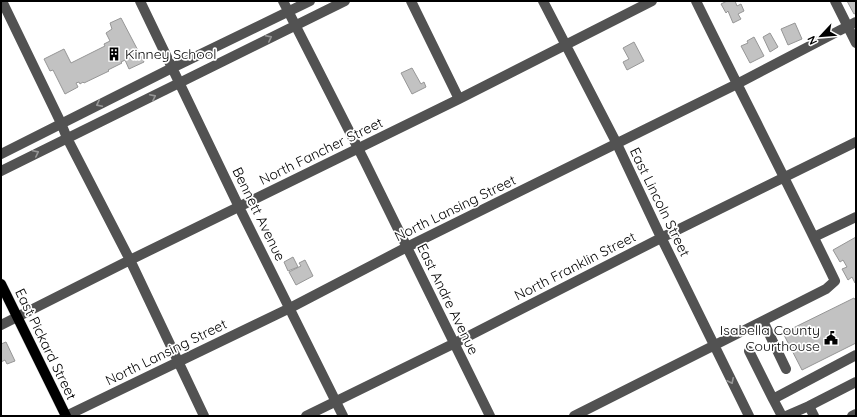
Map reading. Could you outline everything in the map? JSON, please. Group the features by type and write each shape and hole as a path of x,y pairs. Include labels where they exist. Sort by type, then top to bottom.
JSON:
{"main road":[{"name":"East Pickard Street","path":"1,284 66,416"}],"street":[{"path":"2,1 67,138 130,260 204,416"},
{"name":"Bennett Avenue","path":"140,1 239,207 343,416"},
{"name":"East Andre Avenue","path":"284,1 490,416"},
{"path":"1,154 310,1"},
{"path":"1,171 345,1"},
{"path":"411,1 459,99"},
{"name":"East Lincoln Street","path":"543,1 617,144 661,238 749,416"},
{"name":"North Fancher Street","path":"1,325 130,260 459,99 652,1"},
{"path":"574,416 826,289 835,281 696,1"},
{"path":"835,1 852,24 856,43"},
{"name":"North Lansing Street","path":"66,416 290,308 407,247 617,144 852,24"},
{"name":"North Franklin Street","path":"306,416 856,142"},
{"path":"814,238 856,217"},
{"path":"763,321 786,369"},
{"path":"749,351 782,416"},
{"path":"773,399 856,355"},
{"path":"786,416 856,382"},
{"path":"809,406 814,416"},
{"path":"852,416 856,414"}],"building":[{"path":"727,1 735,1 737,6 741,4 744,11 738,14 741,19 733,23 728,11 726,13 721,4"},
{"path":"847,1 856,1 856,13 854,14"},
{"name":"Kinney School","path":"121,18 144,62 129,69 125,60 108,70 109,71 84,83 76,83 78,87 65,94 53,70 50,71 44,59 64,49 71,63 105,46 104,44 110,41 106,33 112,29 110,23"},
{"path":"795,23 802,39 788,45 781,29"},
{"path":"770,33 778,47 770,52 763,37"},
{"path":"754,37 764,56 750,63 741,46 748,43 747,41"},
{"path":"634,42 644,61 627,70 623,62 629,59 623,48"},
{"path":"412,68 421,84 424,82 426,87 412,94 401,73"},
{"path":"856,237 855,283 852,277 848,280 842,269 847,267 843,260 840,262 833,250"},
{"path":"293,257 298,267 288,271 284,262"},
{"path":"305,260 313,276 296,285 289,272 301,266 299,263"},
{"path":"854,298 856,301 856,343 802,370 783,333"},
{"path":"6,342 15,361 7,364 5,360 1,362 1,344"}],"place":[{"name":"Kinney School","path":"114,54"},
{"name":"Isabella County Courthouse","path":"831,338"}]}
